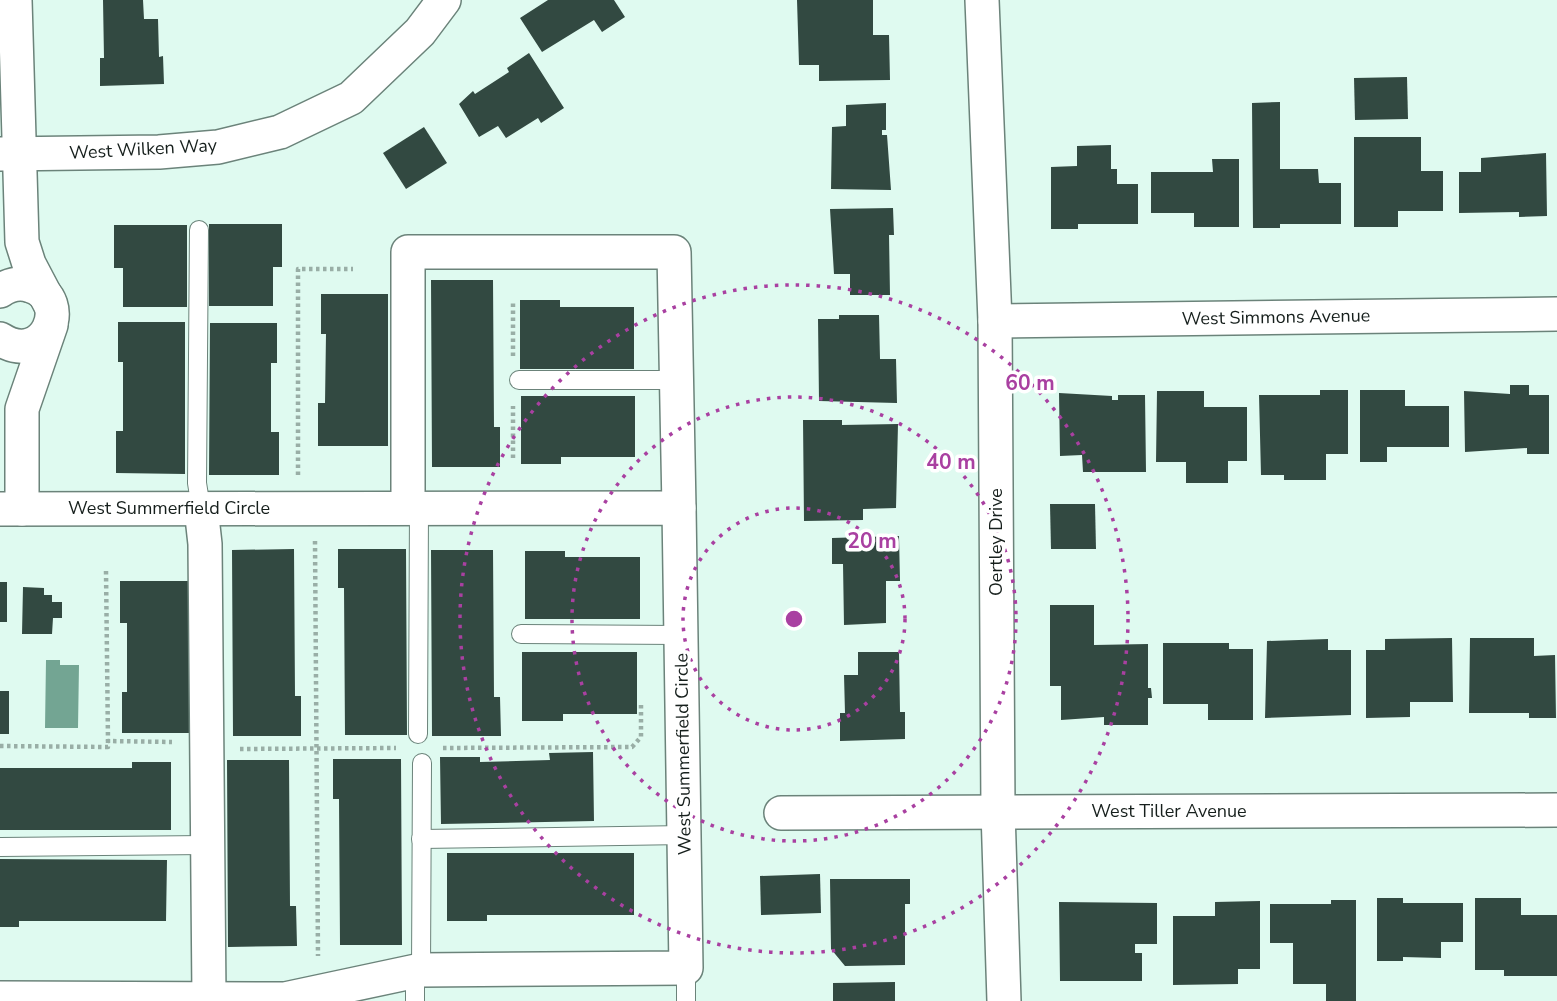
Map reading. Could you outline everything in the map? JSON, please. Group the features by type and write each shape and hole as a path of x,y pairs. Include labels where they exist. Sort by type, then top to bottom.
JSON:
{"street":[{"path":"0,339 19,347 29,346 39,341 51,314 22,242 10,154 15,0"},
{"name":"West Wilken Way","path":"10,154 218,147 280,132 351,98 411,42 444,0"},
{"name":"Oertley Drive","path":"982,0 995,321 998,811 1004,1001"},
{"path":"0,289 22,242"},
{"path":"414,507 408,252 674,252 679,508"},
{"path":"0,289 17,284 37,288 51,314"},
{"name":"West Summerfield Circle","path":"51,314 22,409 11,509 679,508 686,968"},
{"name":"West Simmons Avenue","path":"995,321 1557,314"},
{"name":"West Summerfield Circle","path":"0,350 22,409"},
{"path":"201,508 205,544 209,1000"},
{"name":"West Tiller Avenue","path":"781,813 1557,810"},
{"path":"4,999 285,999 417,981 686,968"}],"lane":[{"path":"199,230 197,483 201,508"},
{"path":"519,380 676,380"},
{"path":"414,507 418,734"},
{"path":"521,635 680,635"},
{"path":"417,981 422,763"},
{"path":"421,839 685,835"},
{"path":"0,847 206,845"},
{"path":"686,968 686,1001"}],"path":[{"path":"298,483 298,269 353,269"},
{"path":"315,540 318,957"},
{"path":"0,746 108,747 106,571"},
{"path":"440,748 632,747 641,737 641,704"},
{"path":"108,741 178,744"},
{"path":"232,749 399,748"}],"shaded area":[{"path":"46,660 60,660 60,665 79,665 78,728 45,728"}],"building":[{"path":"103,0 143,0 144,19 158,19 159,57 163,56 164,84 100,86 100,58 104,58"},
{"path":"548,0 614,0 625,17 602,32 594,20 542,52 520,18"},
{"path":"797,0 873,0 873,35 889,35 890,80 819,81 819,65 799,65"},
{"path":"529,53 564,108 541,123 538,118 506,138 498,126 479,137 459,104 473,91 475,94 509,72 507,68"},
{"path":"1407,77 1408,119 1355,120 1354,78"},
{"path":"1280,102 1280,169 1318,169 1319,183 1341,183 1341,224 1280,224 1280,228 1253,228 1252,103"},
{"path":"886,103 886,130 882,130 882,135 887,135 891,190 831,189 832,127 846,126 846,105"},
{"path":"424,127 447,163 406,189 383,153"},
{"path":"1354,137 1421,137 1421,171 1443,171 1443,211 1398,211 1398,227 1354,227"},
{"path":"1111,145 1111,169 1117,169 1117,184 1138,184 1138,224 1078,224 1078,229 1051,229 1051,167 1077,166 1077,146"},
{"path":"1546,153 1547,216 1519,217 1519,212 1459,213 1459,172 1481,172 1481,158"},
{"path":"1212,159 1239,159 1239,227 1194,227 1194,213 1151,213 1151,172 1213,172"},
{"path":"893,208 894,235 889,235 890,295 850,295 850,274 834,274 830,209"},
{"path":"209,224 282,224 282,267 273,267 273,306 209,306"},
{"path":"114,225 187,225 187,307 123,307 123,268 114,268"},
{"path":"431,280 493,280 494,427 500,427 500,467 432,467"},
{"path":"321,294 388,294 388,446 318,446 318,403 325,403 326,334 321,334"},
{"path":"520,300 560,300 560,307 634,307 634,369 520,369"},
{"path":"839,315 879,315 880,359 896,359 897,403 819,401 818,319 839,319"},
{"path":"118,322 185,322 185,474 116,473 116,431 123,431 123,362 118,362"},
{"path":"210,323 277,323 277,363 271,363 271,432 279,432 279,475 209,475"},
{"path":"1510,385 1529,385 1529,395 1549,395 1549,454 1527,454 1527,448 1465,452 1464,391 1510,394"},
{"path":"1320,390 1348,390 1348,454 1326,454 1326,480 1284,480 1284,475 1261,475 1259,395 1320,395"},
{"path":"1360,390 1405,390 1405,406 1449,406 1449,447 1387,447 1387,462 1360,462"},
{"path":"1157,391 1204,391 1204,407 1247,407 1247,461 1228,461 1228,483 1186,483 1186,462 1156,462"},
{"path":"1059,393 1112,396 1112,400 1118,400 1118,395 1145,395 1146,472 1083,472 1082,455 1060,456"},
{"path":"521,396 635,396 635,457 561,457 561,464 521,464"},
{"path":"803,420 842,420 842,425 898,424 896,508 863,509 863,520 804,521"},
{"path":"1050,504 1095,504 1096,549 1051,549"},
{"path":"899,536 900,581 886,581 886,623 844,625 843,564 832,564 832,538"},
{"path":"294,549 295,696 301,696 301,736 233,736 232,550"},
{"path":"338,549 406,549 407,735 345,735 344,588 338,588"},
{"path":"431,550 493,550 494,697 500,697 501,736 432,736"},
{"path":"525,551 565,551 565,557 640,557 640,619 525,619"},
{"path":"120,581 190,581 189,733 122,733 122,692 127,692 127,623 120,623"},
{"path":"0,582 7,582 7,622 0,622"},
{"path":"23,587 44,588 44,595 52,595 52,602 62,602 62,618 53,618 52,634 22,634"},
{"path":"1050,605 1094,605 1094,645 1148,644 1148,688 1151,688 1152,698 1148,698 1148,725 1104,725 1104,717 1061,720 1061,686 1050,686"},
{"path":"1452,638 1453,702 1410,702 1410,717 1366,718 1366,650 1385,650 1385,639"},
{"path":"1470,638 1534,638 1534,656 1555,655 1556,718 1529,718 1529,713 1469,713"},
{"path":"1328,639 1328,650 1351,650 1351,715 1265,718 1267,641"},
{"path":"1163,643 1229,643 1229,649 1253,649 1253,720 1208,720 1208,704 1163,704"},
{"path":"522,652 637,652 637,714 563,714 563,721 522,721"},
{"path":"858,652 899,652 900,712 905,712 905,739 840,741 840,713 845,713 844,675 858,675"},
{"path":"0,691 9,691 9,734 0,734"},
{"path":"593,752 594,821 441,824 440,757 480,757 480,762 550,760 549,753"},
{"path":"333,759 401,759 402,945 340,945 339,799 333,799"},
{"path":"227,760 289,760 290,906 296,906 297,946 228,947"},
{"path":"132,762 171,762 171,830 0,830 0,768 132,768"},
{"path":"447,853 634,853 634,915 487,915 487,921 447,921"},
{"path":"0,859 167,860 166,921 19,921 19,927 0,927"},
{"path":"820,874 821,913 761,915 760,876"},
{"path":"830,879 910,879 910,904 905,904 905,965 845,966 831,949"},
{"path":"1377,898 1403,898 1403,903 1463,903 1463,942 1441,942 1441,958 1403,957 1403,961 1377,961"},
{"path":"1475,898 1521,898 1521,915 1557,915 1557,976 1504,976 1504,970 1475,970"},
{"path":"1331,900 1356,900 1356,1001 1326,1001 1326,984 1293,984 1293,943 1270,943 1270,904 1331,904"},
{"path":"1260,901 1260,969 1238,969 1238,984 1173,985 1173,916 1215,916 1215,902"},
{"path":"1059,902 1157,903 1157,944 1135,944 1135,953 1142,953 1142,981 1060,981"},
{"path":"895,982 895,1001 833,1001 833,983"}]}
